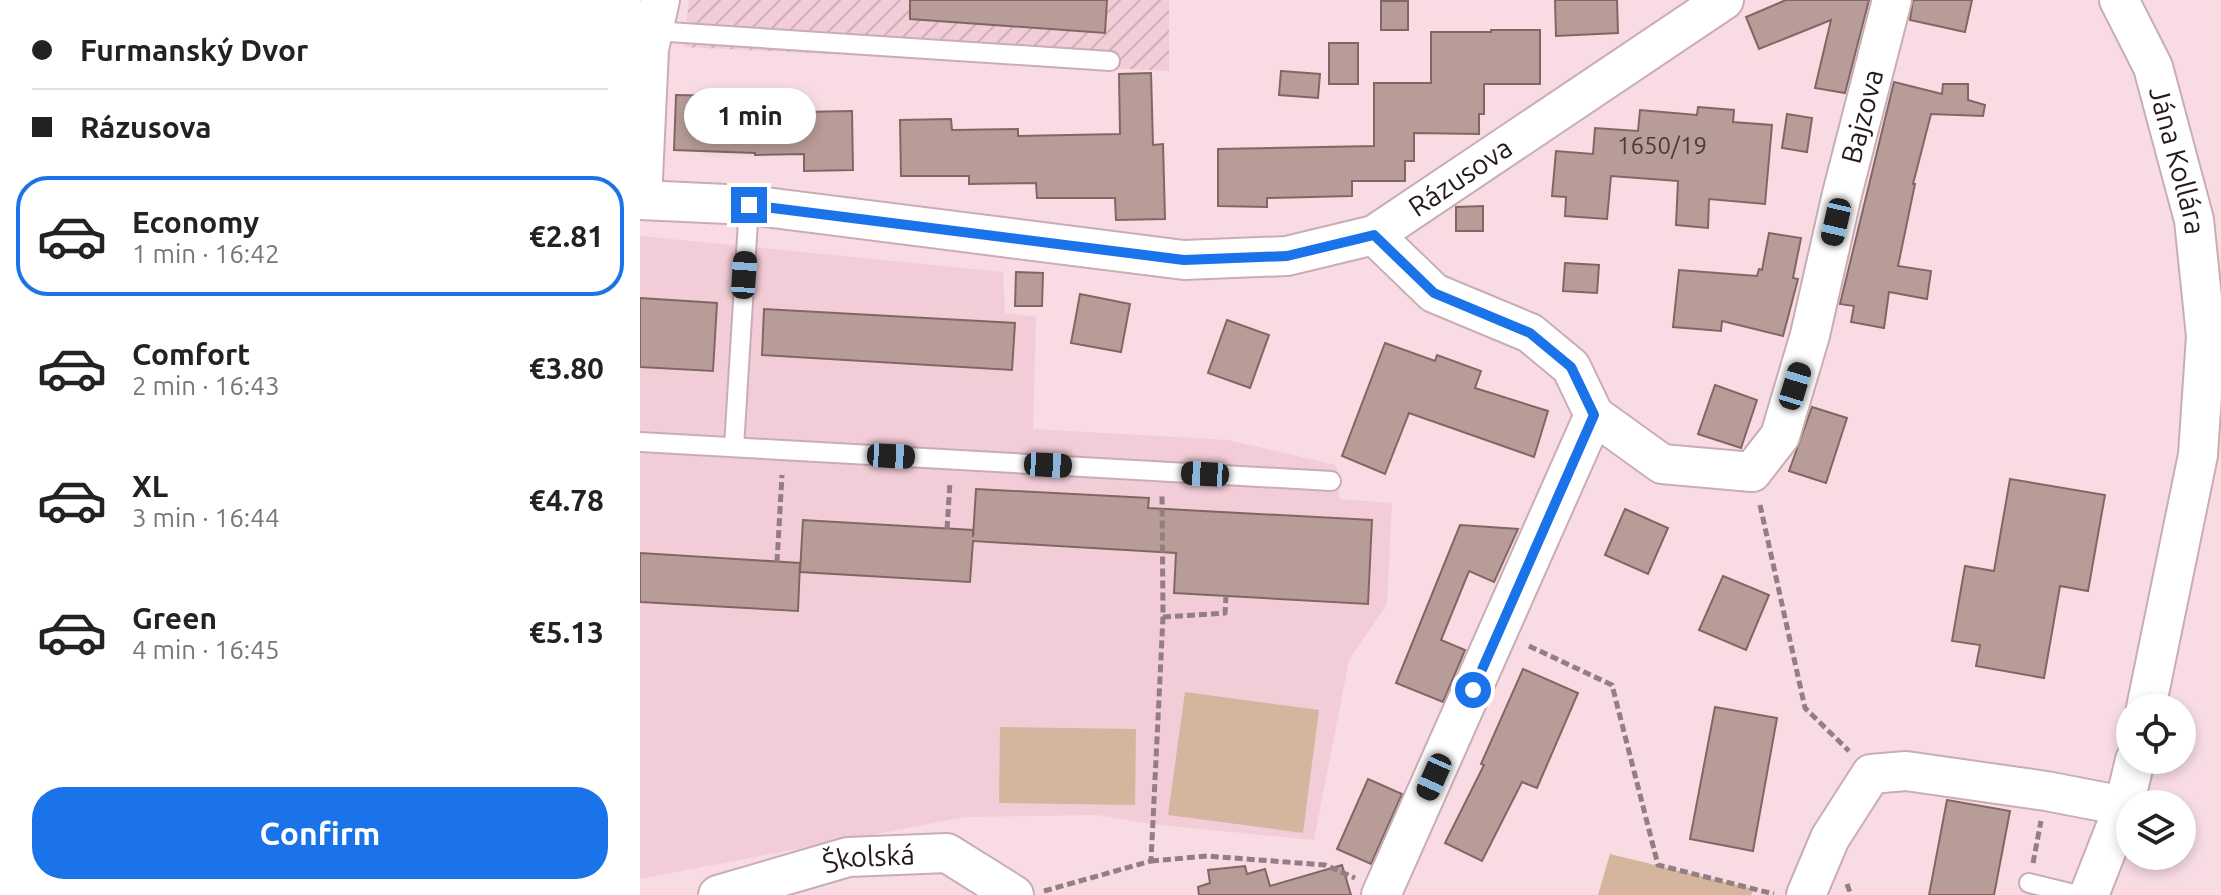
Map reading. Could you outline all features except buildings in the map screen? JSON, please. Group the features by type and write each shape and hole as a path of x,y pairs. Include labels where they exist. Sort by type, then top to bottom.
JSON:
{"street":[{"name":"Rázusova","path":"641,200 749,205 1184,260 1287,256 1374,235 1724,0"},
{"name":"Bajzova","path":"1752,472 1780,436 1810,335 1842,194 1892,0"},
{"name":"Jána Kollára","path":"2119,0 2153,67 2194,220 2206,336 2198,455 2149,694"},
{"path":"641,200 651,32"},
{"path":"1374,235 1434,293 1530,333 1571,367 1594,415 1662,464 1752,472"},
{"path":"1369,887 1499,632 1594,415"},
{"path":"1806,895 1830,838 1871,774 1906,771 2116,804"},
{"path":"2089,895 2116,826"},
{"name":"Školská","path":"718,895 848,857 947,853 1014,895"}],"lane":[{"path":"651,32 1110,61"},
{"path":"734,447 749,205"},
{"path":"640,442 1331,481"},
{"path":"2029,883 2078,895"}],"path":[{"path":"777,562 783,466"},
{"path":"1752,472 1805,708 1871,774"},
{"path":"947,529 950,476"},
{"path":"1151,861 1163,617 1162,488"},
{"path":"1163,617 1225,613 1226,596"},
{"path":"1499,632 1612,685 1658,865 1777,895"},
{"path":"2029,883 2046,791"},
{"path":"1031,895 1151,861 1207,856 1325,865 1369,887"}],"shaded area":[{"path":"689,0 1169,0 1169,71 684,47"},
{"path":"640,236 1003,272 1005,313 1036,317 1033,429 1227,440 1336,465 1340,499 1392,503 1387,604 1349,660 1314,840 1151,824 1097,815 965,817 640,879"},
{"path":"1185,692 1319,710 1303,833 1168,815"},
{"path":"1000,727 1136,729 1135,805 999,803"},
{"path":"1610,854 1754,889 1751,895 1598,895"}],"route":[{"path":"749,205 1184,260 1287,256 1374,235 1434,293 1530,333 1571,367 1594,415 1473,690"}]}
